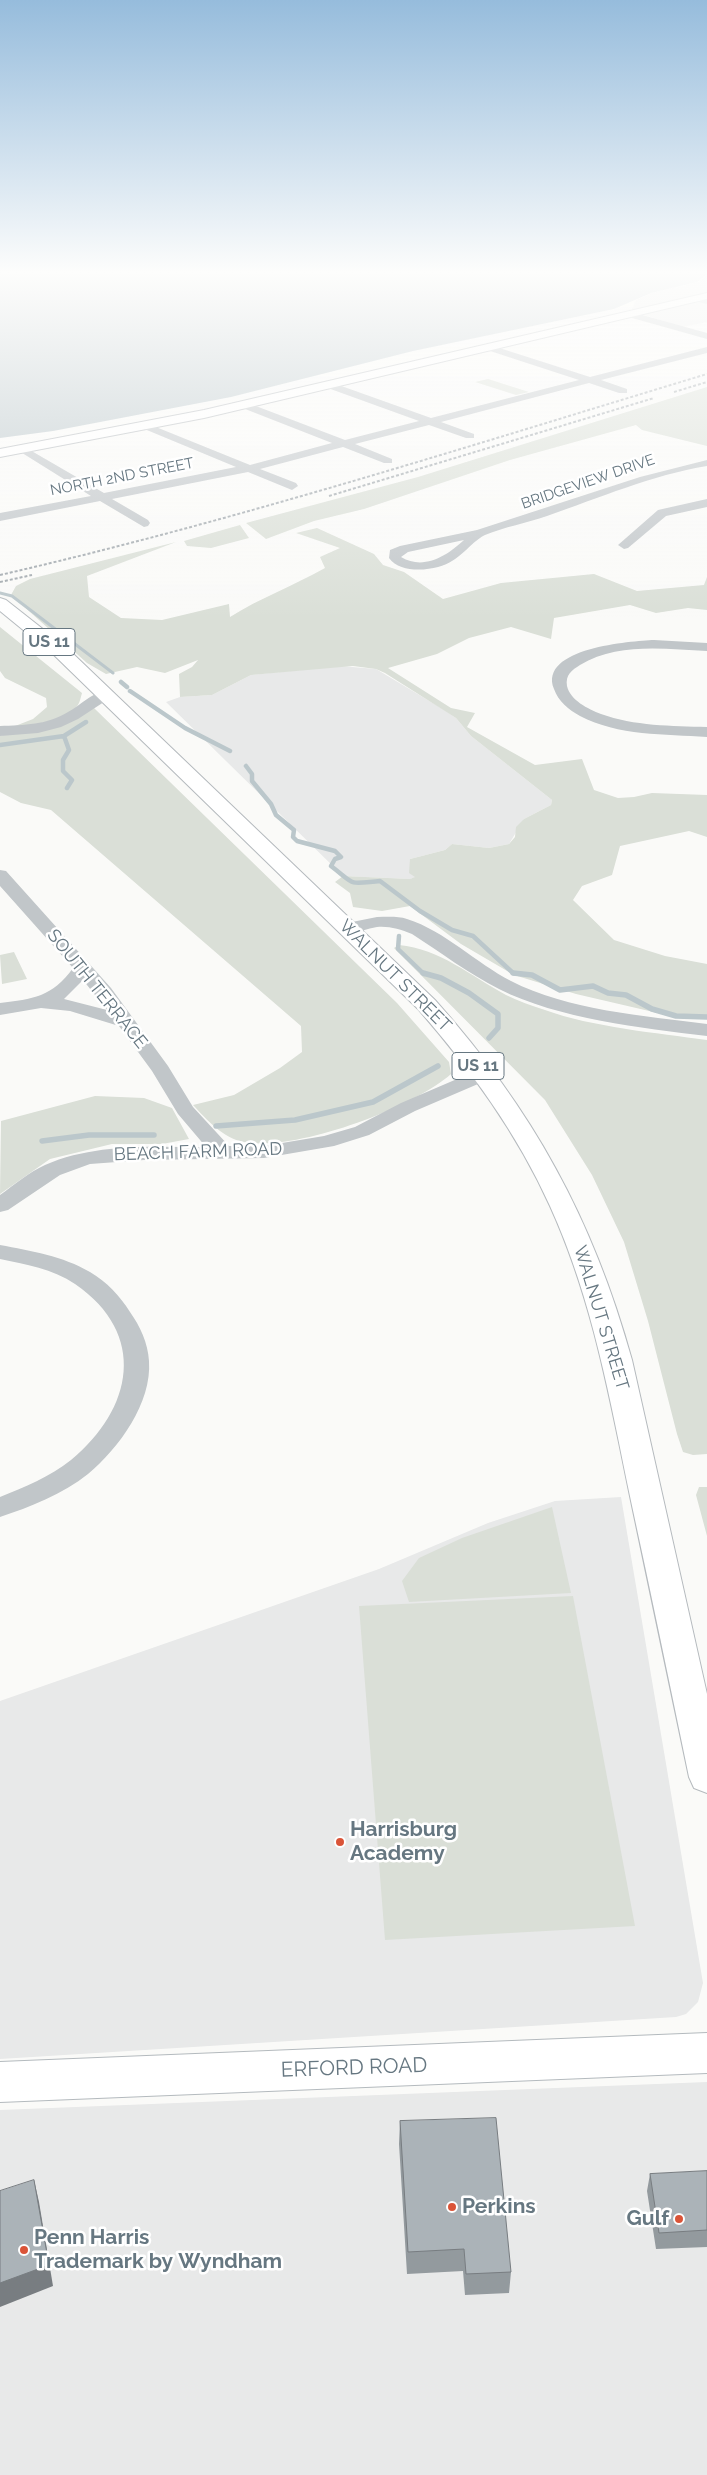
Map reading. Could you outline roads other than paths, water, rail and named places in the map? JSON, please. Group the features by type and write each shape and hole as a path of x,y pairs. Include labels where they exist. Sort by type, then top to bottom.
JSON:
{"main road":[{"path":"0,453 146,426 318,388"},
{"name":"WALNUT STREET","path":"0,603 61,652 427,1005 484,1074 520,1126 552,1184 593,1280 624,1394 707,1777"},
{"name":"ERFORD ROAD","path":"0,2082 707,2053"}],"street":[{"path":"336,388 470,436"},
{"name":"NORTH 2ND STREET","path":"0,518 250,468 565,388"},
{"path":"611,388 623,391"},
{"path":"244,405 388,461"},
{"path":"146,426 292,486"},
{"path":"23,448 144,523"},
{"name":"BRIDGEVIEW DRIVE","path":"479,533 450,558 438,564 409,565 395,558 395,553 404,549 521,522 591,495 670,470 707,463"},
{"path":"624,545 662,513 707,503"},
{"path":"707,647 645,645 604,650 578,659 568,666 560,676 558,684 565,696 574,704 596,717 638,727 707,732"},
{"path":"0,731 41,727 59,722 72,716 92,700 106,695"},
{"name":"SOUTH TERRACE","path":"0,876 104,992 161,1070 185,1110 224,1154"},
{"path":"348,928 378,922 402,923 418,930 505,985 547,1002 634,1021 707,1030"},
{"path":"45,1003 63,992 82,968"},
{"path":"0,1009 45,1003 72,1005 127,1022"},
{"name":"BEACH FARM ROAD","path":"0,1205 52,1170 88,1158 144,1154 224,1154 293,1148 349,1136 408,1107 484,1074"},
{"path":"0,1252 18,1254 51,1263 73,1273 103,1292 117,1306 128,1323 136,1344 138,1364 134,1387 123,1414 94,1454 60,1480 40,1492 0,1507"}],"waterway":[{"path":"0,593 12,596 113,673"},
{"path":"121,682 127,687"},
{"path":"130,691 185,728 230,751"},
{"path":"64,736 86,722"},
{"path":"0,745 64,736"},
{"path":"64,736 69,750 63,760 63,771 72,780 67,788"},
{"path":"246,766 252,774 252,781 271,804 276,815 294,830 293,837 297,841 335,851 341,857 335,859 331,866 349,880 357,883 380,881 420,911 452,930 473,936 513,973"},
{"path":"399,936 398,949 424,974"},
{"path":"423,973 441,978 469,993 498,1014 498,1028 489,1038"},
{"path":"513,973 532,975 560,990 593,986 608,993 626,995 652,1009 676,1016 707,1017"},
{"path":"513,973 522,974"},
{"path":"216,1126 295,1120 373,1102 438,1066"},
{"path":"42,1141 89,1135 154,1135"}],"railway":[{"path":"0,575 267,506 662,388"},
{"path":"674,392 689,388"},
{"path":"329,496 654,398"},
{"path":"0,582 32,575"}],"place":[{"name":"Harrisburg Academy","path":"340,1842"},
{"name":"Perkins","path":"452,2207"},
{"name":"Gulf","path":"679,2219"},
{"name":"Penn Harris Trademark by Wyndham","path":"24,2250"}]}
